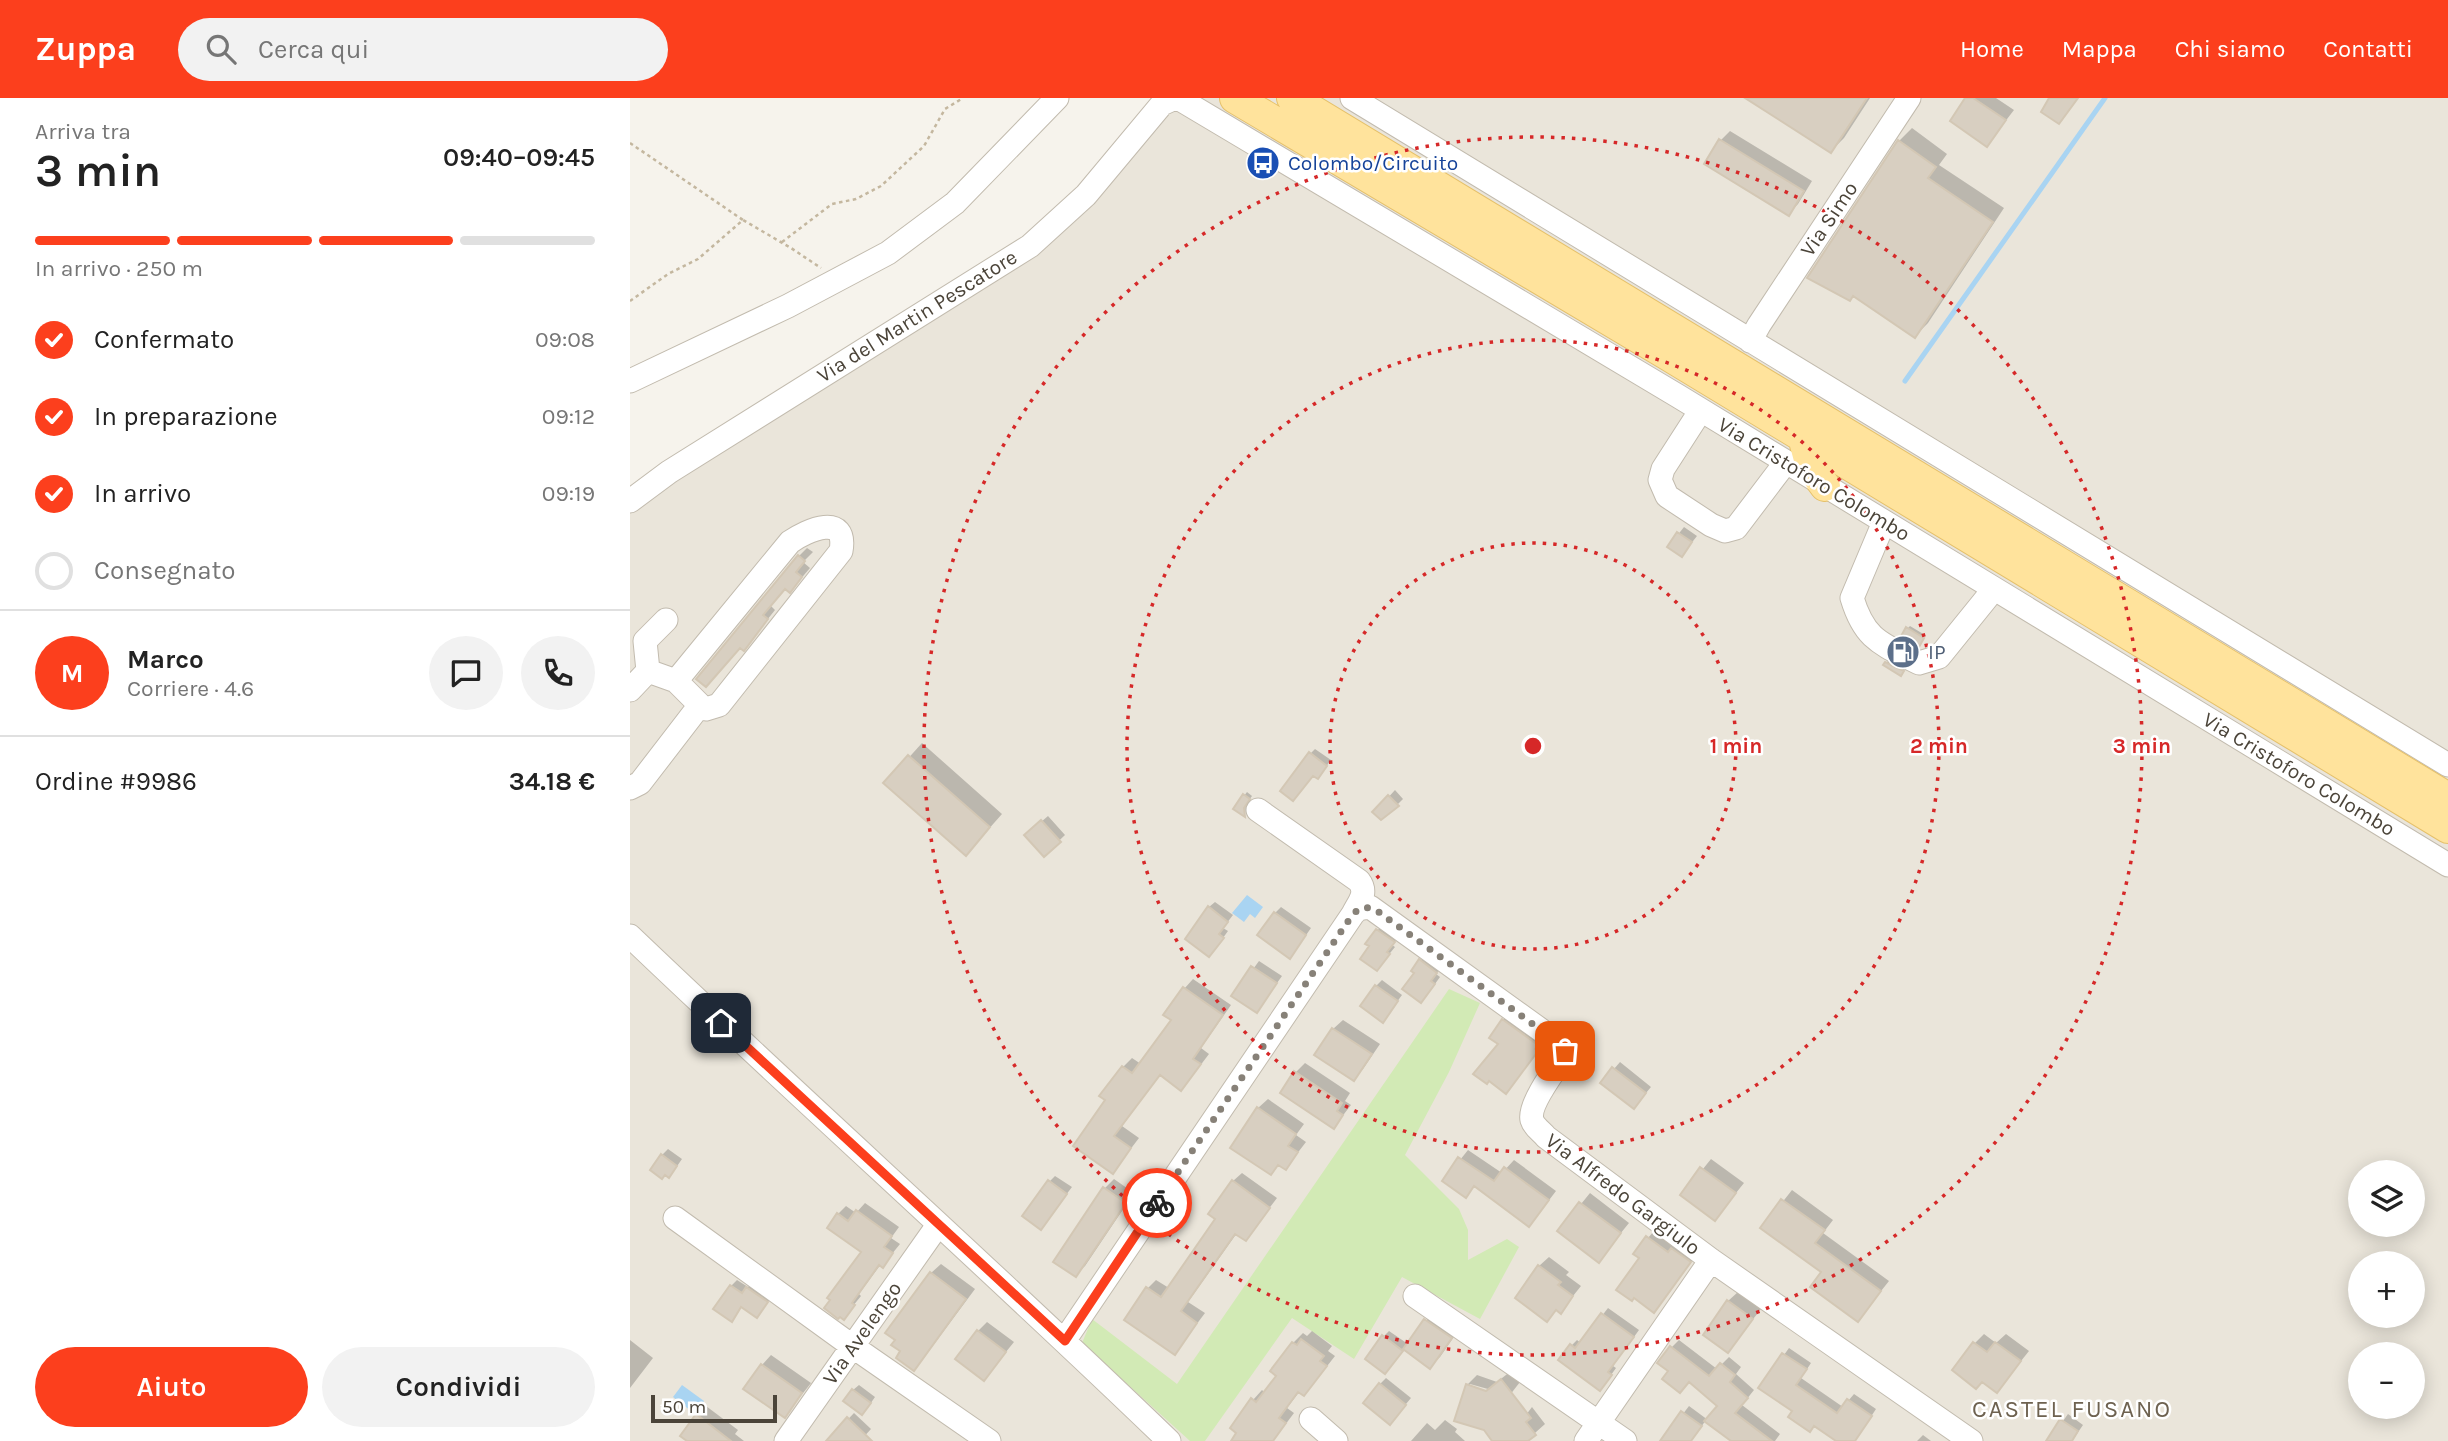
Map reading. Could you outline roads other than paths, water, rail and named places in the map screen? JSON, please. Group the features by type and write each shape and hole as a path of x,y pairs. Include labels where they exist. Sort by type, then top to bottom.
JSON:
{"main road":[{"name":"Via Cristoforo Colombo","path":"1236,98 1803,437 2448,828"},
{"path":"1292,98 2448,798"},
{"path":"1803,437 1811,467 1825,486"}],"street":[{"path":"630,381 839,281 888,253 955,203 1057,98"},
{"name":"Via Cristoforo Colombo","path":"1177,98 1701,410 2448,865"},
{"name":"Via del Martin Pescatore","path":"630,501 669,472 778,402 1030,246 1086,195 1162,104 1177,98"},
{"path":"1352,98 2448,765"},
{"name":"Via Simo","path":"1750,341 1909,98"},
{"path":"1531,207 1541,248"},
{"path":"1701,410 1663,469 1660,480 1667,496 1711,525 1725,531 1735,528 1786,462"},
{"path":"1884,522 1852,598 1865,629 1877,641 1919,663 1939,657 1994,589"},
{"path":"648,671 676,681 706,709 719,705 841,551 841,538 834,529 824,526 816,528 803,532 790,542 676,681"},
{"path":"630,690 648,671 645,641 666,620"},
{"path":"630,788 640,783 700,705"},
{"path":"1065,1341 1364,895 1364,887 1359,881 1258,810"},
{"name":"Via Alfredo Gargiulo","path":"1353,914 1364,907 1376,910 1563,1046 1565,1055 1534,1104 1531,1114 1535,1126 1546,1137 1711,1260 1971,1441"},
{"path":"630,936 1169,1441"},
{"path":"675,1218 989,1441"},
{"name":"Via Avelengo","path":"786,1441 938,1225"},
{"path":"1592,1432 1711,1260"},
{"path":"1416,1296 1592,1432 1625,1441"},
{"path":"1311,1419 1336,1441"}],"water":[{"path":"1247,895 1263,907 1255,918 1250,914 1244,922 1232,913"},
{"path":"682,1385 704,1401 695,1414 673,1397"}],"waterway":[{"path":"1905,381 2105,98"}],"place":[{"name":"Colombo/Circuito","path":"1263,163"},
{"name":"IP","path":"1903,652"}],"district":[{"name":"CASTEL FUSANO","path":"2072,1409"}]}
